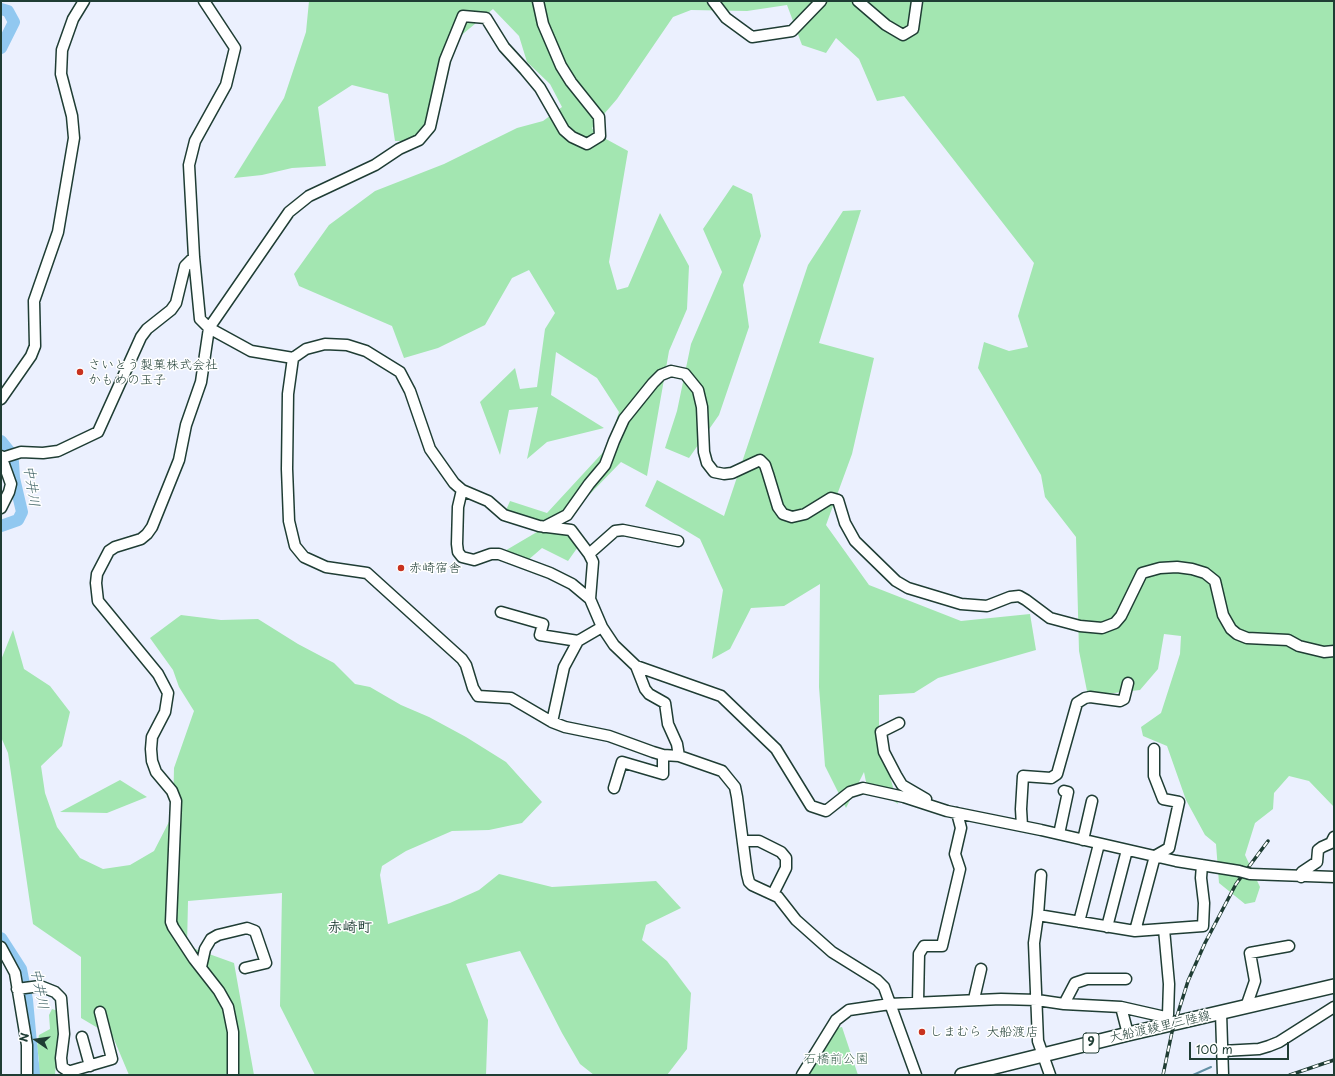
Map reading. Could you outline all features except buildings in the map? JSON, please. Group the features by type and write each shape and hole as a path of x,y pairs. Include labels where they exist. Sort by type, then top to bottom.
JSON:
{"main road":[{"name":"大船渡綾里三陸線","path":"962,1075 1128,1034 1334,986"}],"street":[{"path":"1,399 31,356 35,346 34,301 58,232 74,138 72,116 61,74 62,50 73,18 84,1"},
{"path":"204,1 235,48 226,85 195,141 189,165 199,315 203,322 209,328 251,351 293,358 306,349 312,347 325,344 347,345 366,351 400,372 410,391 430,449 443,468 462,490 488,501 504,515 544,527 571,530 589,554 593,562 590,599"},
{"path":"233,1075 233,1032 228,1007 219,991 183,943 171,922 176,802 172,791 156,772 152,761 152,737 166,712 168,693 158,674 98,601 96,583 100,566 109,551 116,547 142,539 152,527 179,460 186,425 201,382 209,328 289,212 309,196 375,164 419,140 430,127 445,60 463,16 486,18 504,47 526,70 540,88 564,130 572,137 587,144 600,136 599,118 571,82 562,66 543,24 538,1"},
{"path":"713,1 726,18 752,36 792,31 821,1"},
{"path":"858,1 886,26 903,35 913,29 917,1"},
{"path":"1,508 9,492 10,484 6,456 21,452 43,453 58,451 98,432 141,337 147,329 171,310 176,303 185,266 194,257"},
{"path":"293,358 288,394 287,469 289,521 295,546 304,557 326,568 367,573 462,659 466,665 472,688 478,696 511,698 552,722 565,727 609,736 663,755 679,756 722,771 735,787 749,882 752,885 773,894 796,920 832,952 877,980 887,991 890,1004 916,1075"},
{"path":"544,527 567,515 588,484 605,465 624,419 661,375 671,371 685,374 698,390 702,407 704,452 707,463 714,472 724,474 732,473 760,460 765,465 778,507 783,514 792,517 805,514 831,498 838,500 845,522 855,541 896,581 908,588 961,604 987,606 1010,597 1019,596 1050,618 1080,626 1102,628 1115,623 1121,616 1142,573 1160,568 1177,567 1192,569 1206,573 1215,581 1223,615 1231,629 1237,634 1247,638 1288,640 1299,646 1311,649 1324,652 1334,651"},
{"path":"462,490 458,507 457,544 458,552 462,557 474,560 491,554 505,556 550,573 572,584 590,599 602,627 614,645 636,666 721,696 776,749 811,806 826,811 850,792 863,788 904,797 952,812 1155,856 1239,872 1300,877 1334,877"},
{"path":"589,554 615,531 623,530 678,541"},
{"path":"501,612 543,624 540,635 578,641"},
{"path":"552,722 564,667 578,641 602,627"},
{"path":"636,666 645,689 649,694 665,703 668,724 679,756"},
{"path":"1022,826 1021,809 1023,776 1054,777 1068,739 1077,703 1090,697 1120,701 1124,699 1128,683"},
{"path":"899,723 881,732 884,752 896,775 902,785 911,791 952,812 961,828 955,854 960,865 960,869 942,946 924,946 919,954 918,1002"},
{"path":"1135,931 1155,856 1169,848 1179,802 1163,799 1154,776 1154,749"},
{"path":"614,788 622,762 663,774 663,755"},
{"path":"1059,834 1068,792 1064,791"},
{"path":"1083,840 1092,801"},
{"path":"1300,877 1302,872 1317,862 1318,850 1331,843 1334,837"},
{"path":"743,841 759,841 781,852 786,858 786,868 773,894"},
{"path":"1079,922 1099,844"},
{"path":"1107,927 1127,850"},
{"path":"1038,915 1135,931 1203,926 1204,903 1201,878 1202,865"},
{"path":"1041,875 1034,943 1038,1041 1050,1075"},
{"path":"201,968 205,949 211,939 218,935 248,928 254,931 266,963 245,968"},
{"path":"802,1075 836,1020 849,1010 890,1004 974,999 1037,1000 1064,1004 1121,1007 1165,1017 1168,1015 1169,984 1164,929"},
{"path":"1246,1007 1256,976 1250,953 1289,946"},
{"path":"1,947 22,988 27,1050 27,1075"},
{"path":"974,999 982,969"},
{"path":"1064,1004 1075,983 1087,979 1126,979"},
{"path":"22,988 45,987 56,992 61,998 64,1023 61,1058 62,1066 65,1070 72,1071 112,1059 100,1012"},
{"path":"1121,1007 1128,1034"},
{"path":"1222,1051 1269,1046 1279,1042 1334,1007"},
{"path":"1221,1013 1223,1075"},
{"path":"82,1037 90,1066"}],"green space":[{"path":"309,1 1334,1 1334,807 1309,781 1289,776 1274,793 1273,809 1255,823 1245,855 1260,887 1255,902 1245,904 1219,883 1216,844 1205,835 1186,800 1167,746 1143,736 1141,727 1161,713 1180,654 1181,636 1164,634 1158,669 1140,690 1088,696 1079,651 1076,537 1045,497 1041,475 978,368 984,342 1009,351 1028,347 1018,316 1034,263 904,96 877,101 859,59 836,38 826,53 802,45 787,5 747,11 691,10 673,17 617,99 592,128 595,133 628,151 609,262 617,290 628,287 660,213 689,266 687,309 669,351 647,476 621,462 558,527 580,544 568,561 542,548 527,561 503,552 542,529 504,515 510,501 547,513 607,448 619,412 597,378 556,352 551,395 604,428 547,442 527,459 538,407 509,410 500,455 480,402 515,368 520,389 537,387 545,329 555,313 529,270 512,278 485,325 438,348 404,358 392,326 299,286 294,274 329,225 375,191 444,164 517,128 543,121 562,107 550,84 527,62 519,36 493,9 458,38 438,85 434,133 407,141 395,141 388,94 352,85 318,107 326,166 292,168 262,175 234,178 284,98 306,32"},
{"path":"733,185 752,194 761,236 743,285 749,327 719,415 689,458 665,448 677,411 691,344 722,272 703,229"},
{"path":"861,210 819,343 874,358 852,454 826,525 869,585 961,621 1030,614 1036,650 938,678 914,693 879,695 879,739 898,804 866,782 864,772 846,808 825,766 819,687 820,584 784,606 751,608 730,649 712,659 723,590 700,539 645,506 657,480 724,516 808,265 843,211"},
{"path":"181,615 221,620 258,619 298,644 334,663 355,684 370,687 401,705 429,717 466,737 506,762 542,802 522,823 489,830 452,831 406,851 382,866 380,875 388,924 450,903 479,890 499,874 552,887 656,881 681,908 646,925 642,940 667,961 691,993 687,1049 667,1075 594,1075 580,1064 562,1033 520,951 466,964 488,1020 486,1075 315,1075 280,1006 282,893 188,901 187,946 234,963 254,1075 129,1075 113,1037 81,1018 81,957 33,924 8,753 1,737 1,660 13,630 24,669 50,686 70,712 62,746 41,766 45,793 57,827 80,858 103,869 130,865 154,851 173,814 174,768 194,711 179,687 173,670 150,638"},
{"path":"120,780 147,797 107,813 60,812"},
{"path":"52,1009 58,1011 59,1031 55,1075 36,1075 39,1061 37,1046 39,1035 50,1029 49,1015"},
{"name":"石橋前公園","path":"842,1027 858,1075 808,1075 837,1028"}],"waterway":[{"name":"中井川","path":"1,9 8,11 14,22 1,48"},
{"name":"中井川","path":"1,441 9,451 13,462 14,478 22,512 18,520 1,526"},
{"name":"中井川","path":"1,938 21,969 27,1000 34,1075"},
{"path":"1193,1075 1211,1067"}],"railway":[{"path":"1163,1075 1172,1032 1188,981 1205,943 1236,884 1268,841"},
{"path":"1290,1075 1334,1060"}],"place":[{"name":"さいとう製菓株式会社 かもめの玉子","path":"80,372"},
{"name":"赤崎宿舎","path":"401,568"},
{"name":"しまむら 大船渡店","path":"922,1032"}],"district":[{"name":"赤崎町","path":"350,928"}]}
